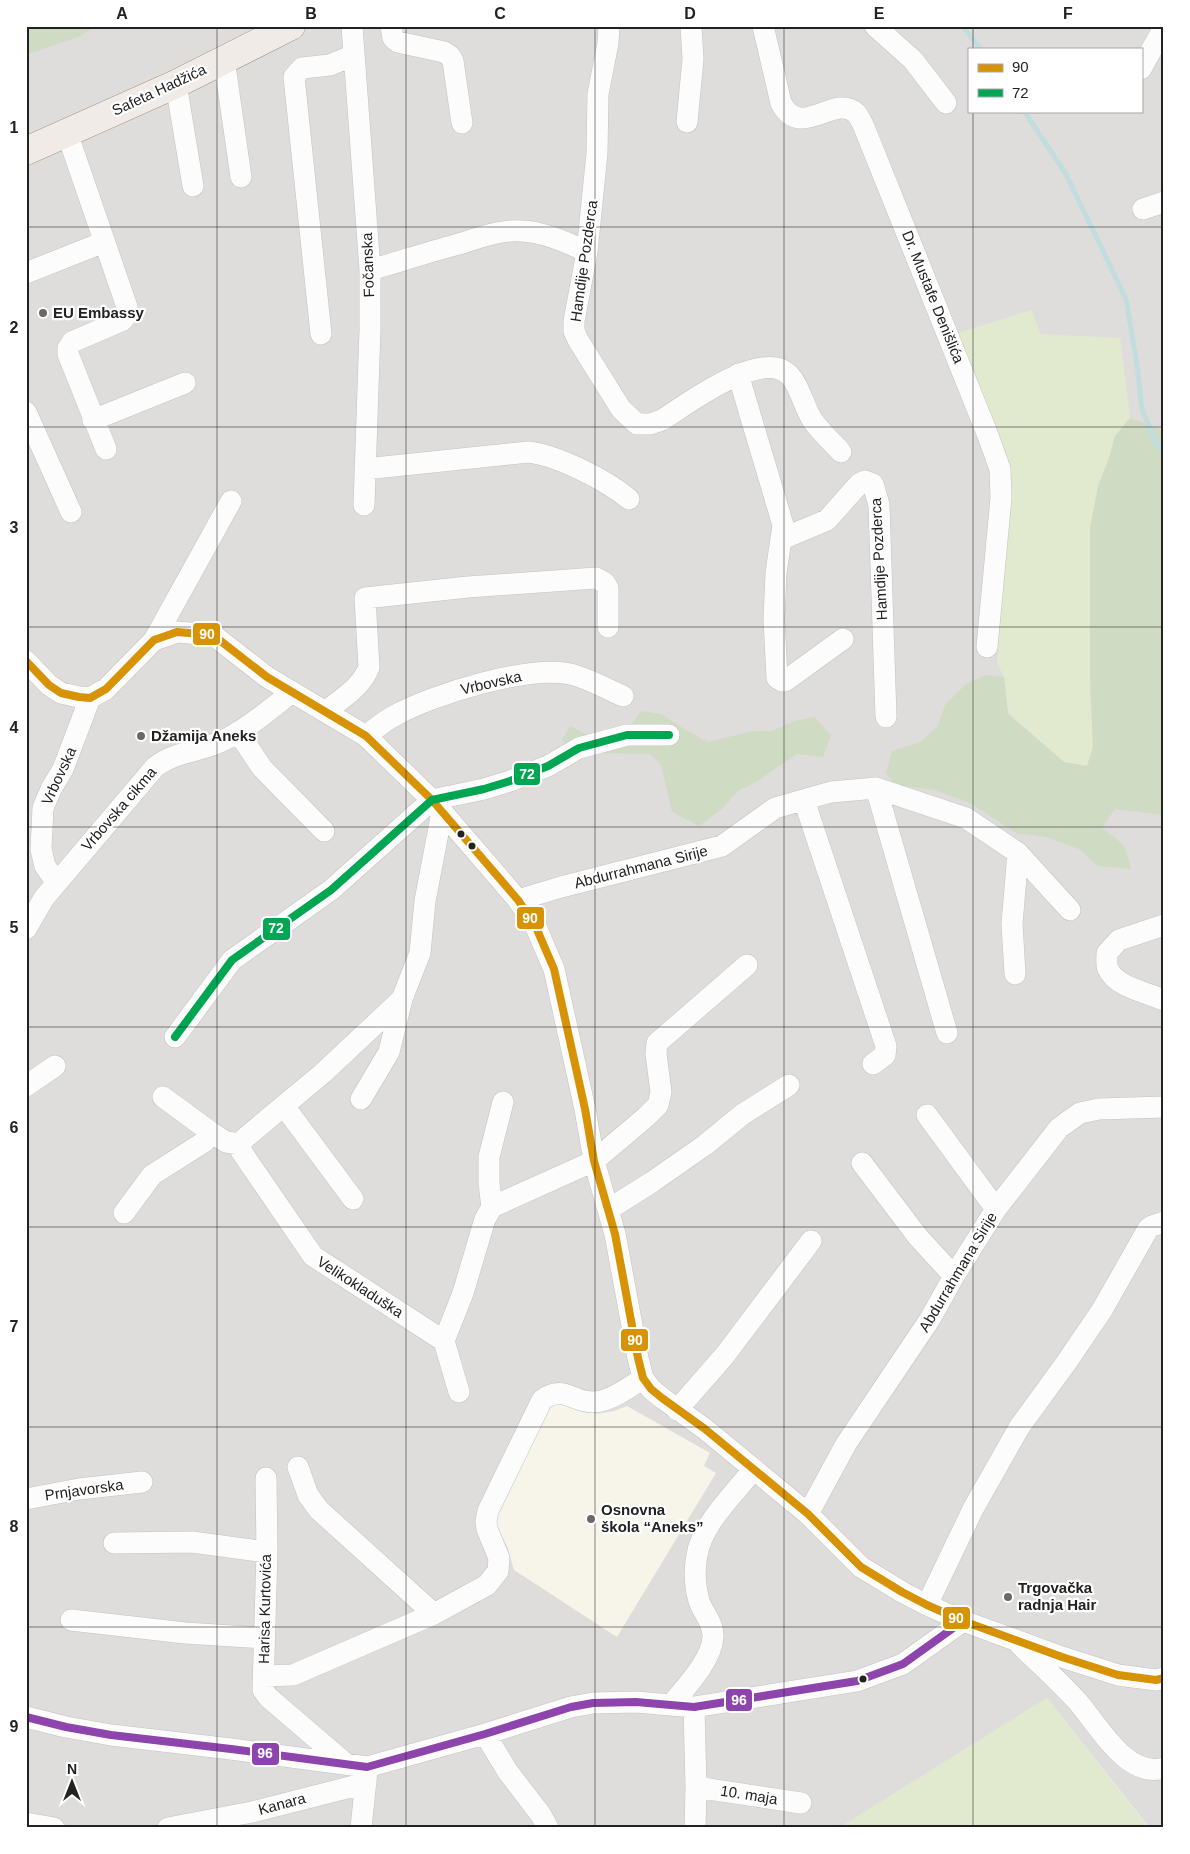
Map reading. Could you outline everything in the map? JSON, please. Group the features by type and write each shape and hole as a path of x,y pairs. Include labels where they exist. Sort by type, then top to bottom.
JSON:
{"main road":[{"name":"Safeta Hadžića","path":"26,151 176,84 291,26"}],"street":[{"name":"Fočanska","path":"352,26 370,270 370,330 364,505"},
{"path":"391,26 393,38 398,42 444,52 450,56 453,61 462,123"},
{"name":"Hamdije Pozderca","path":"609,26 608,44 598,94 597,153 587,252 574,320 574,331 578,340 621,409 637,424 650,424 662,420 738,374 761,367 778,368 790,376 813,422 841,452"},
{"path":"687,122 693,59 690,26"},
{"name":"Dr. Mustafe Denišlića","path":"763,26 781,103 785,111 792,117 802,119 844,108 856,113 864,127 1000,469 1001,498 987,647"},
{"path":"875,26 913,60 946,103"},
{"path":"1142,67 1164,27"},
{"path":"321,334 294,77 302,68 330,65 354,55"},
{"path":"224,59 241,176"},
{"path":"176,84 193,186"},
{"path":"67,133 128,307 127,314 123,320 72,342 68,348 68,354 106,449"},
{"path":"1143,209 1164,202"},
{"path":"370,270 506,231 539,233 587,252"},
{"path":"26,273 104,242"},
{"path":"738,374 783,525 776,574 774,619 777,678 784,681 843,639"},
{"path":"94,420 185,383"},
{"path":"26,412 71,512"},
{"path":"365,469 473,457 534,453 555,459 612,485 629,499"},
{"name":"Hamdije Pozderca","path":"782,539 827,520 859,484 865,481 873,484 879,505 886,717"},
{"path":"26,661 50,685 61,693 90,698 106,689 154,640 231,501"},
{"path":"325,712 360,684 370,667 365,598 468,587 596,578 605,583 608,588 608,627"},
{"path":"154,640 177,632 213,635 291,693 366,736 437,806 518,900 535,925 554,969 583,1100 594,1161 615,1234 630,1324 643,1378 651,1389 704,1429 808,1514 861,1567 926,1606 1118,1676 1156,1680 1164,1678"},
{"name":"Vrbovska","path":"366,736 394,716 448,693 498,679 539,672 572,675 623,696"},
{"name":"Vrbovska cikma","path":"26,929 44,898 154,767 165,759 219,742 238,732 291,693"},
{"name":"Vrbovska","path":"57,882 45,866 40,848 43,808 63,769 90,698"},
{"path":"238,732 262,768 324,831"},
{"path":"175,1037 232,960 331,890 437,806 548,766 579,748 598,742 626,735 669,735"},
{"path":"876,788 947,1033"},
{"name":"Abdurrahmana Sirije","path":"518,900 561,886 722,846 775,808 832,792 876,788 966,818 1018,853 1070,910"},
{"path":"804,800 886,1046 885,1055 873,1064"},
{"path":"361,1099 389,1052 402,999 420,953 437,806"},
{"path":"1014,974 1012,924 1018,853"},
{"path":"1164,925 1119,940 1107,952 1107,967 1114,978 1131,988 1164,1000"},
{"path":"458,1392 444,1341 463,1293 485,1219 492,1207 594,1161 646,1117 658,1105 660,1092 656,1054 657,1043 748,965"},
{"path":"163,1097 226,1142 241,1144 245,1138 323,1073 402,999"},
{"path":"26,1086 55,1066"},
{"path":"609,1209 660,1177 705,1145 743,1114 789,1085"},
{"path":"492,1207 489,1183 489,1157 503,1102"},
{"path":"284,1106 353,1199"},
{"name":"Abdurrahmana Sirije","path":"808,1514 846,1444 930,1320 954,1276 996,1209 1059,1128 1080,1113 1099,1110 1164,1107"},
{"path":"927,1115 996,1209"},
{"path":"124,1213 152,1175 204,1142 212,1133"},
{"name":"Velikokladuška","path":"241,1144 242,1151 313,1256 444,1341"},
{"path":"862,1163 918,1237 954,1276"},
{"path":"926,1606 973,1509 1020,1426 1102,1310 1148,1229 1164,1222"},
{"path":"677,1410 725,1355 811,1240"},
{"name":"Harisa Kurtovića","path":"266,1478 264,1676 292,1675 434,1614 487,1585 498,1571 499,1558 488,1529 486,1520 488,1511 542,1400 552,1393 563,1393 594,1402 606,1399 643,1378"},
{"path":"298,1467 308,1496 319,1510 434,1614"},
{"path":"671,1705 697,1672 710,1650 713,1636 710,1624 699,1602 695,1574 697,1553 707,1528 754,1470"},
{"name":"Prnjavorska","path":"26,1499 79,1489 142,1482"},
{"path":"114,1543 192,1542 266,1552"},
{"path":"71,1620 185,1633 264,1638"},
{"name":"Kanara","path":"168,1828 252,1812 571,1707 593,1703 636,1702 694,1707 857,1681 903,1664 963,1621"},
{"path":"1015,1640 1077,1701 1120,1753 1136,1765 1150,1770 1164,1768"},
{"path":"264,1676 263,1690 268,1697 345,1763 367,1775 361,1828"},
{"path":"694,1707 695,1828"},
{"path":"26,1717 111,1735 345,1763"},
{"path":"485,1734 508,1772 541,1815 548,1828"},
{"name":"10. maja","path":"696,1787 802,1803"},
{"path":"26,1823 54,1828"}],"shaded area":[{"path":"26,26 1164,26 1164,1826 1148,1826 1047,1698 839,1828 26,1828"},
{"name":"Osnovna škola “Aneks”","path":"567,1401 596,1414 614,1411 627,1406 710,1453 704,1466 716,1473 617,1637 514,1570 507,1546 494,1522 546,1406"}],"green space":[{"path":"26,26 97,26 78,37 26,55"},
{"path":"1031,310 1041,334 1120,338 1130,418 1115,436 1090,528 1090,681 1093,747 1087,766 1064,762 1008,713 1004,677 997,663 1010,476 958,333"},
{"path":"1130,418 1164,431 1164,815 1115,809 1102,828 1122,844 1131,869 1098,866 1079,849 1047,837 1016,833 972,804 935,790 895,785 886,773 892,751 920,742 937,727 945,705 966,684 986,675 1004,677 1008,714 1064,762 1087,766 1093,747 1090,681 1090,528 1098,486 1115,436"},
{"path":"641,711 661,714 708,742 753,731 772,731 794,721 815,717 831,736 823,757 797,754 756,782 738,791 722,809 699,826 672,812 661,765 650,754 594,753 573,750 562,740 570,726 595,739 632,724"},
{"path":"1047,1698 1147,1826 1164,1826 1164,1828 839,1828"}],"waterway":[{"path":"962,26 980,48"},
{"path":"1025,112 1066,174 1126,299 1142,410 1157,444 1164,452"}],"transit line":[{"name":"90","path":"26,661 49,685 61,693 90,698 106,689 154,640 177,632 213,635 267,677 366,736 432,800 518,900 535,925 554,969 585,1109 594,1161 615,1234 638,1358 643,1378 651,1389 705,1429 808,1514 861,1567 902,1592 963,1621 1062,1657 1118,1675 1156,1680 1164,1678"},
{"name":"72","path":"175,1037 232,960 331,890 432,800 484,789 510,781 548,766 579,748 627,735 669,735"},
{"name":"96","path":"26,1717 111,1735 367,1767 485,1734 571,1707 593,1703 636,1702 694,1707 857,1681 903,1664 963,1621"}],"place":[{"name":"EU Embassy","path":"43,313"},
{"name":"Džamija Aneks","path":"141,736"},
{"name":"Osnovna škola “Aneks”","path":"591,1519"},
{"name":"Trgovačka radnja Hair","path":"1008,1597"}]}
